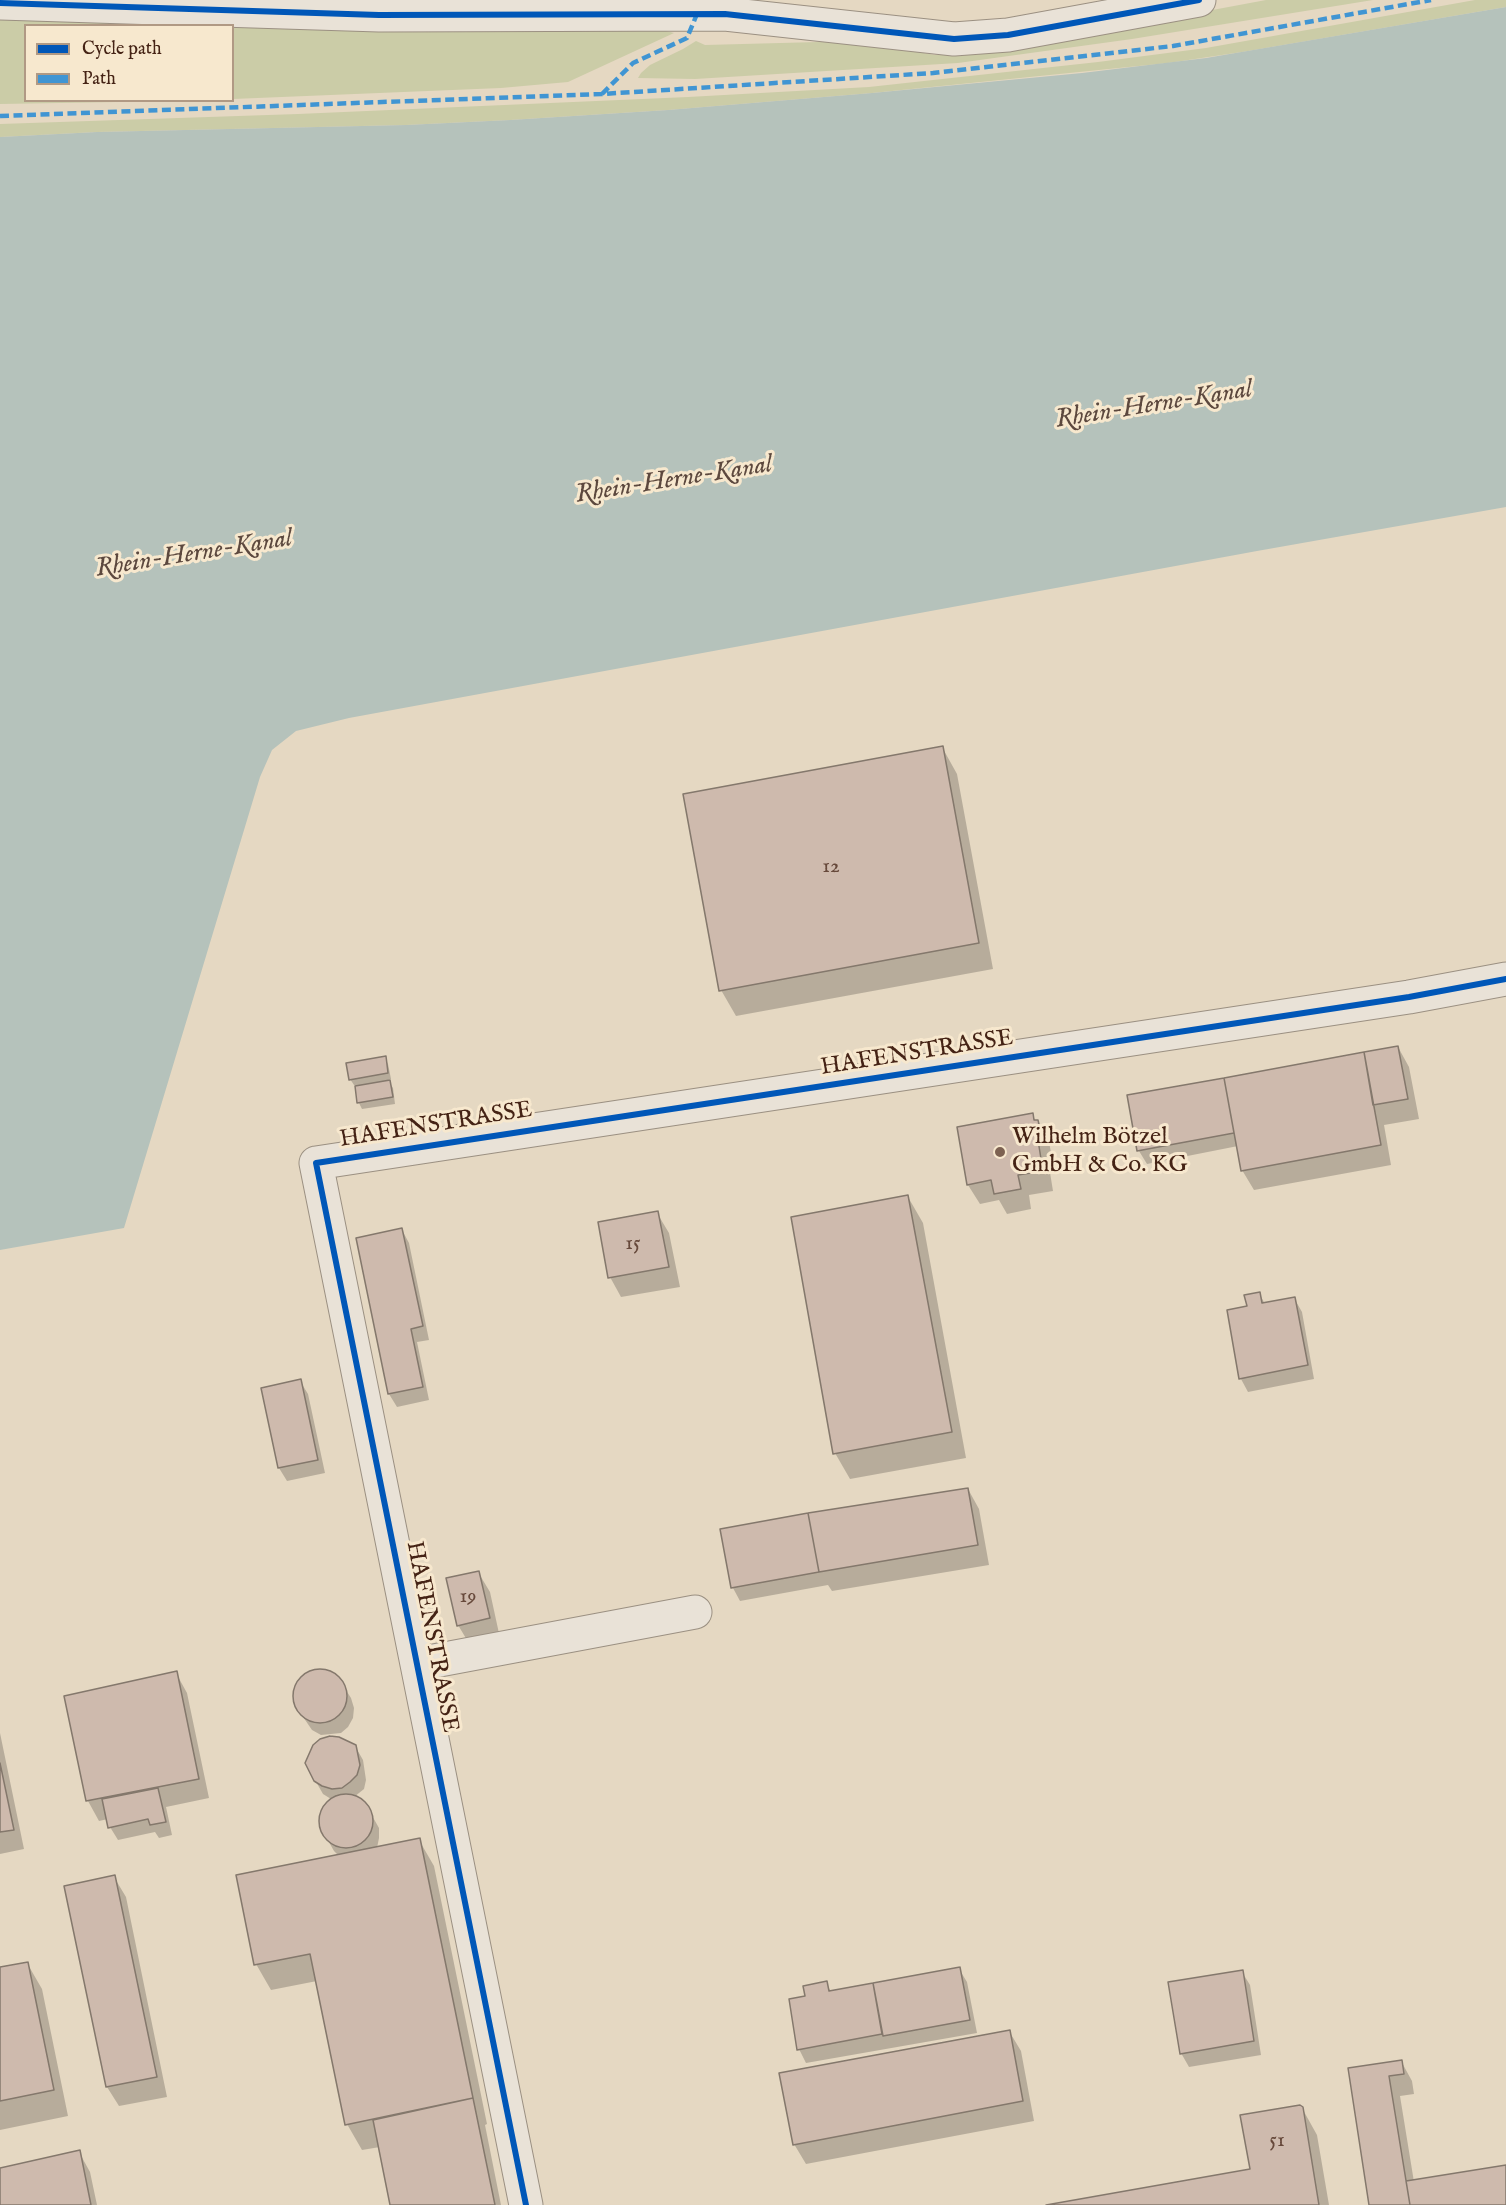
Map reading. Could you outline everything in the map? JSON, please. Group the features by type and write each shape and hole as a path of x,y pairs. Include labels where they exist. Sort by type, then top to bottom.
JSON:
{"street":[{"path":"0,3 379,15 724,7 954,39 1008,35 1199,0"},
{"name":"HAFENSTRASSE","path":"526,2205 316,1163 1409,998 1506,979"},
{"path":"418,1664 695,1612"}],"green space":[{"path":"1266,0 1373,0 1132,39 958,63 695,79 638,78 650,65 696,41 705,45 856,41 935,55 957,54 1057,39"},
{"path":"1475,0 1506,0 1506,7 1168,63 872,93 510,120 0,137 0,124 298,114 869,87 1206,48"},
{"path":"0,13 646,26 674,33 568,82 501,88 234,99 234,24 24,24 24,102 119,102 0,104"}],"water":[{"name":"Rhein-Herne-Kanal","path":"1506,7 1506,507 349,718 296,731 272,750 260,777 124,1228 0,1250 0,137 510,120 872,93 1082,73 1206,58"}],"building":[{"path":"943,746 979,943 719,991 683,794"},
{"path":"1398,1046 1408,1099 1373,1105 1364,1052"},
{"path":"1364,1052 1381,1145 1241,1171 1224,1078"},
{"path":"386,1056 388,1073 349,1080 346,1063"},
{"path":"1224,1078 1234,1133 1137,1151 1127,1095"},
{"path":"390,1080 393,1097 357,1103 355,1086"},
{"name":"Wilhelm Bötzel GmbH & Co. KG","path":"1033,1113 1034,1120 1038,1120 1041,1133 1037,1134 1043,1171 1018,1175 1021,1189 994,1194 991,1180 967,1185 957,1127"},
{"path":"908,1195 952,1432 833,1454 791,1217"},
{"path":"658,1211 669,1267 608,1278 598,1222"},
{"path":"402,1228 423,1326 411,1329 423,1387 388,1394 356,1238"},
{"path":"1260,1292 1262,1303 1295,1297 1308,1365 1239,1379 1227,1310 1247,1306 1244,1295"},
{"path":"301,1379 318,1460 278,1468 261,1388"},
{"path":"968,1488 978,1545 819,1572 808,1513"},
{"path":"808,1513 819,1572 731,1588 720,1529"},
{"path":"479,1571 490,1618 457,1626 446,1578"},
{"path":"320,1669 330,1671 339,1677 345,1686 347,1696 345,1706 339,1715 330,1721 320,1723 310,1721 301,1715 295,1706 293,1696 295,1686 301,1677 310,1671"},
{"path":"177,1671 199,1779 86,1801 64,1696"},
{"path":"330,1736 339,1737 356,1745 360,1765 357,1775 342,1788 332,1789 314,1781 305,1763 313,1745 320,1739"},
{"path":"0,1763 14,1830 0,1832"},
{"path":"158,1788 166,1822 150,1825 148,1819 108,1828 102,1799"},
{"path":"346,1794 356,1796 365,1802 371,1811 373,1821 371,1831 365,1840 356,1846 346,1848 336,1846 327,1840 321,1831 319,1821 321,1811 327,1802 336,1796"},
{"path":"420,1838 473,2098 345,2125 310,1954 254,1965 236,1875"},
{"path":"115,1875 157,2077 106,2087 64,1886"},
{"path":"28,1962 54,2090 0,2101 0,1967"},
{"path":"960,1967 970,2020 883,2036 873,1983"},
{"path":"1243,1970 1254,2041 1180,2054 1168,1982"},
{"path":"827,1981 829,1991 873,1983 882,2034 797,2050 789,1999 805,1996 803,1986"},
{"path":"1010,2030 1023,2101 793,2145 779,2073"},
{"path":"1402,2060 1404,2074 1389,2076 1410,2205 1369,2205 1348,2068"},
{"path":"473,2098 495,2205 390,2205 373,2120"},
{"path":"1300,2105 1303,2107 1319,2205 1046,2205 1250,2169 1240,2115"},
{"path":"80,2150 91,2205 0,2205 0,2168"},
{"path":"1506,2165 1506,2205 1410,2205 1406,2181"}],"marked path":[{"path":"0,116 602,94 933,73 1173,46 1431,0"},
{"path":"602,94 633,63 687,38 697,14"}],"cycle path":[{"path":"0,3 379,15 725,14 954,39 1008,35 1199,0"},
{"path":"526,2205 316,1163 1409,997 1506,979"}],"place":[{"name":"Wilhelm Bötzel GmbH & Co. KG","path":"1000,1152"}]}
